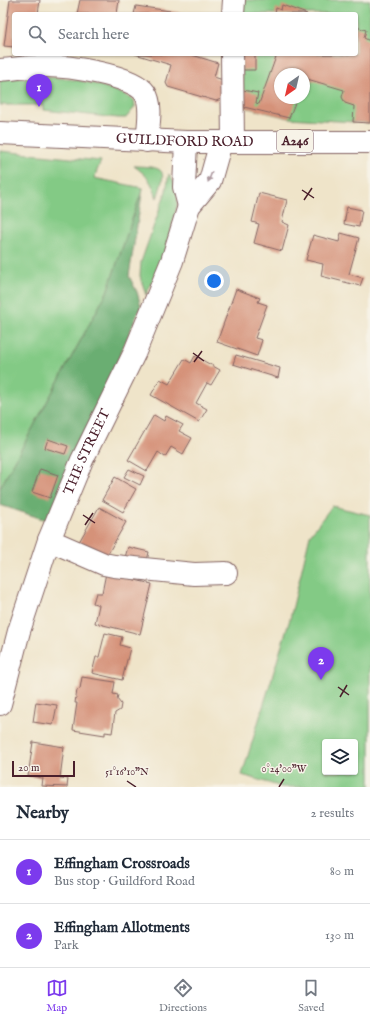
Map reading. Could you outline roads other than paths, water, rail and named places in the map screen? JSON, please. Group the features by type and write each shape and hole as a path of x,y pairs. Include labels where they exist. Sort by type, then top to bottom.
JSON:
{"street":[{"path":"233,12 234,0"},
{"name":"THE STREET","path":"0,704 19,631 49,540 82,460 134,354 172,261 189,206 210,181 227,142 232,56"},
{"path":"0,70 46,66 86,70 125,80 140,87 145,92 149,100 147,141"},
{"name":"GUILDFORD ROAD","path":"0,133 186,142 370,142"},
{"path":"186,142 184,187 189,206"},
{"path":"49,540 104,564 114,566 194,574 226,573"}],"place":[{"name":"Effingham Crossroads","path":"39,107"},
{"name":"Effingham Allotments","path":"321,680"}]}
